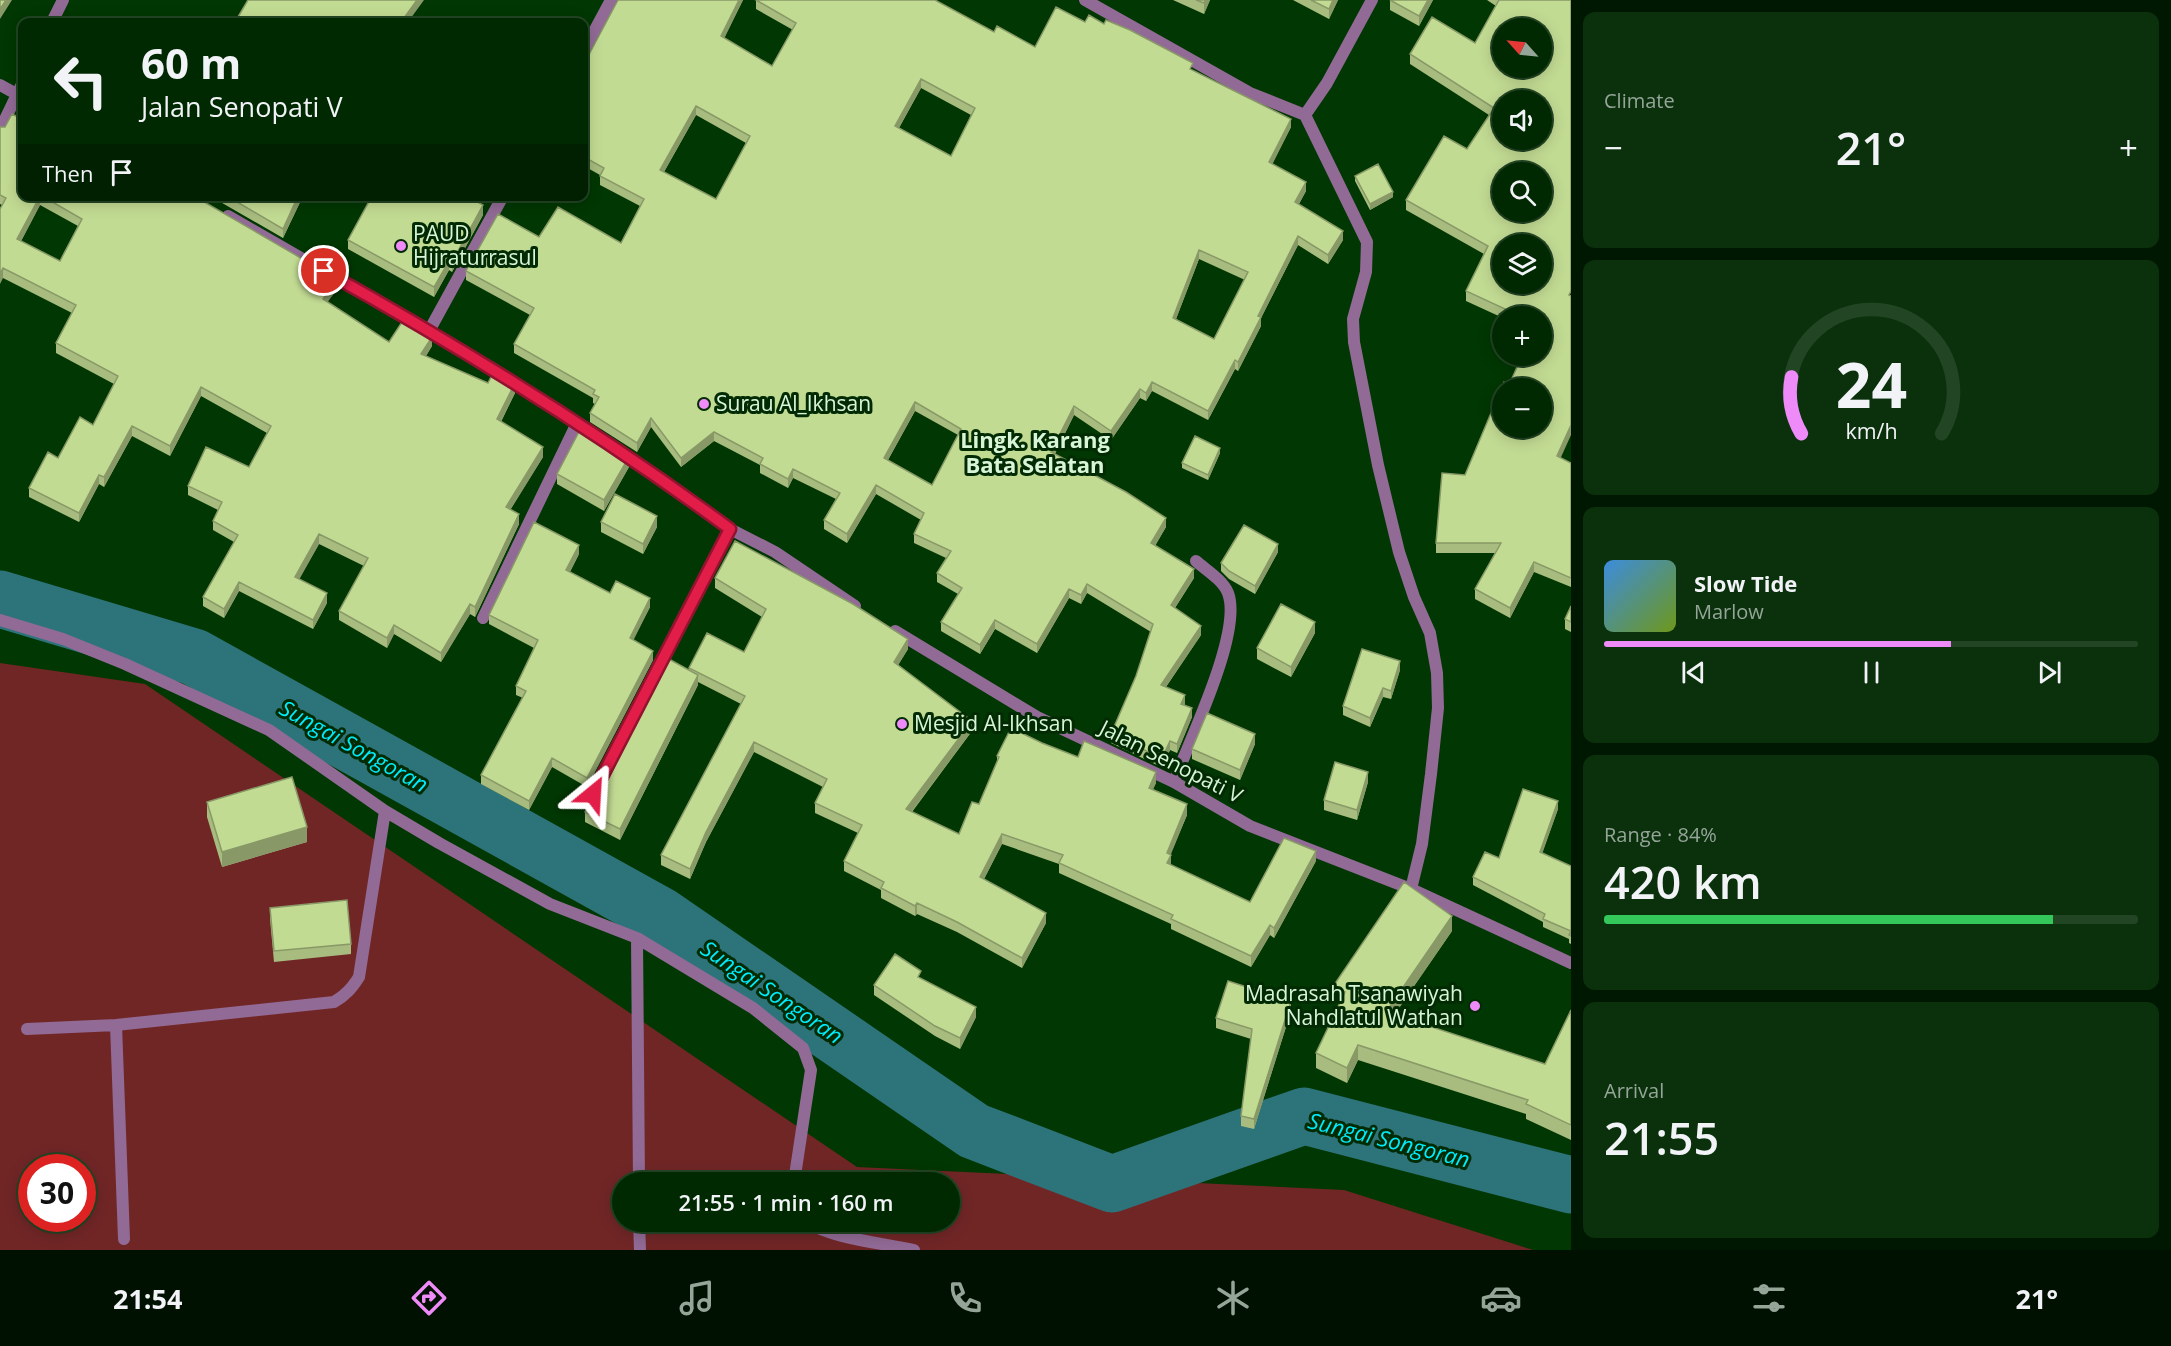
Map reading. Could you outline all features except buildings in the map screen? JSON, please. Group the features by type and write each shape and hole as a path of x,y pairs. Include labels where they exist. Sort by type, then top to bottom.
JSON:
{"street":[{"path":"54,18 63,0"},
{"path":"588,43 611,0"},
{"path":"1085,0 1250,93 1305,115 1367,242 1366,272 1353,319 1354,342 1380,476 1403,563 1430,633 1437,673 1438,708 1431,774 1422,844 1411,889"},
{"path":"1305,115 1328,83 1372,0"},
{"path":"0,85 18,91"},
{"path":"0,130 18,97"},
{"path":"429,331 500,201"},
{"path":"213,208 429,331 667,482 730,529 775,552 866,613"},
{"path":"483,618 577,423"},
{"path":"593,794 730,529"},
{"path":"1174,782 1223,655 1231,608 1228,592 1222,583 1196,561"},
{"path":"0,620 63,639 125,664 270,730 385,811 550,904 637,938 753,1008 803,1048 811,1070 796,1172"},
{"name":"Jalan Senopati V","path":"884,624 1037,717 1174,782 1250,826 1411,889 1571,963"},
{"path":"27,1029 116,1025 334,1002 349,992 359,977 385,811"},
{"path":"637,938 639,1172"},
{"path":"116,1025 124,1239"},
{"path":"639,1232 640,1250"},
{"path":"834,1232 914,1250"}],"shaded area":[{"path":"0,663 145,684 857,1167 1344,1190 1533,1250 0,1250"}],"waterway":[{"name":"Sungai Songoran","path":"0,599 194,657 661,916 974,1131 1112,1184 1304,1116 1571,1185"}],"place":[{"name":"PAUD Hijraturrasul","path":"401,246"},
{"name":"Surau Al_Ikhsan","path":"704,404"},
{"name":"Mesjid Al-Ikhsan","path":"902,724"},
{"name":"Madrasah Tsanawiyah Nahdlatul Wathan","path":"1475,1006"}],"district":[{"name":"Lingk. Karang Bata Selatan","path":"1035,452"}],"route":[{"path":"324,271 492,368 667,482 730,529 654,672 593,794"}]}
